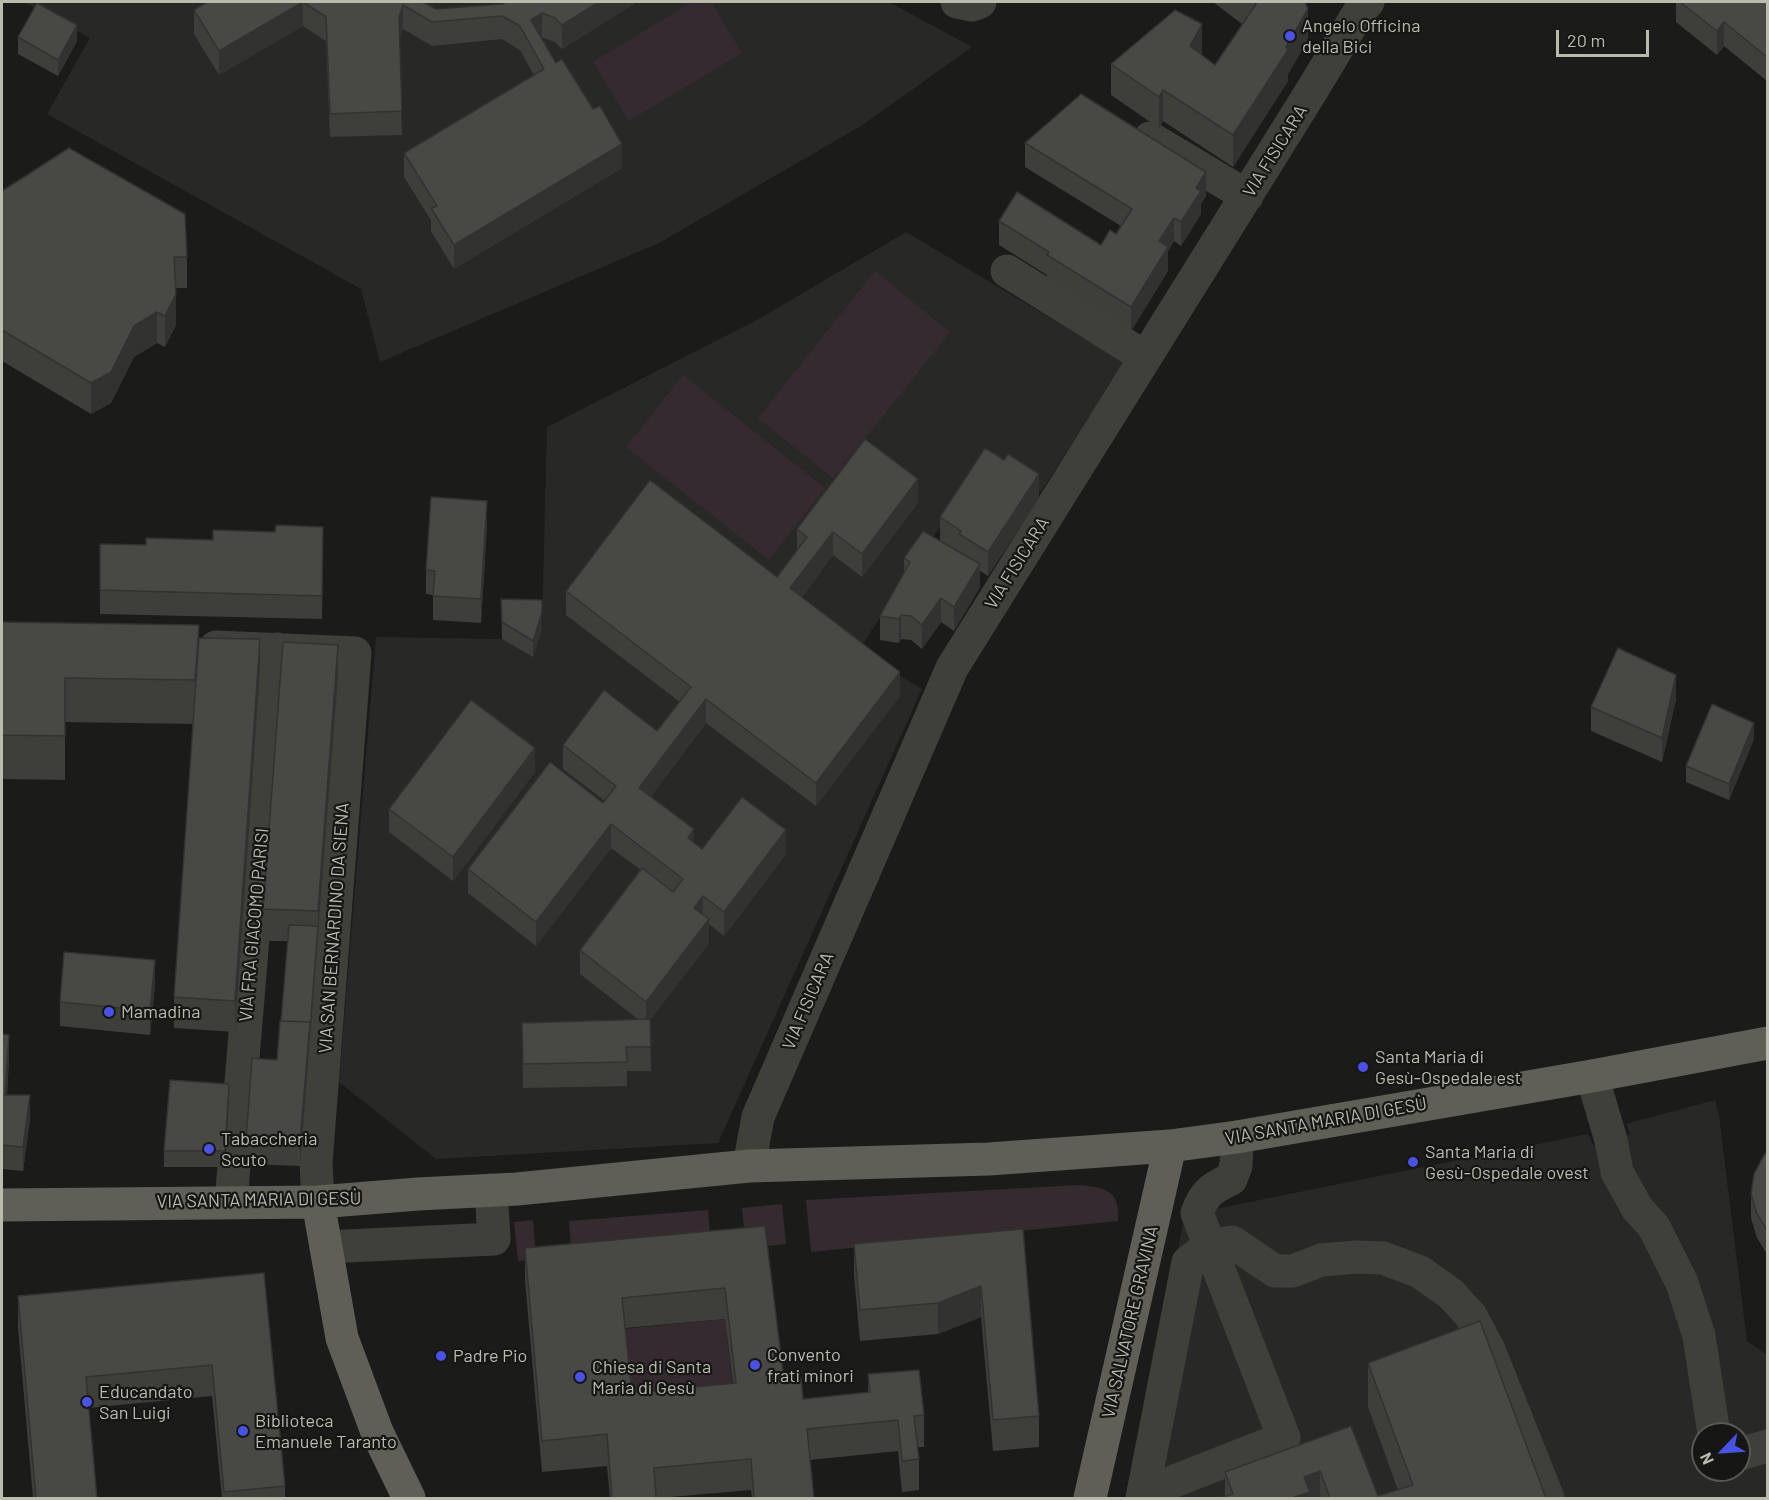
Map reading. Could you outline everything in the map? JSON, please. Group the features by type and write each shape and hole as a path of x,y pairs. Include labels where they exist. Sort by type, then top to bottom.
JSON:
{"main road":[{"name":"VIA SANTA MARIA DI GESÙ","path":"989,1159 1170,1146 1237,1137 1592,1076 1767,1043"},
{"name":"VIA SALVATORE GRAVINA","path":"1090,1498 1170,1146"},
{"path":"504,1189 749,1166 989,1159"},
{"path":"504,1189 673,1193 766,1188 824,1184 989,1159"},
{"name":"VIA SANTA MARIA DI GESÙ","path":"2,1205 318,1202 504,1189"},
{"path":"318,1202 342,1338 377,1432 409,1498"}],"street":[{"path":"957,2 972,4 980,2"},
{"name":"VIA FISICARA","path":"749,1166 758,1117 951,668 1247,196 1358,5"},
{"path":"1127,125 1247,196"},
{"path":"1007,271 1145,357"},
{"path":"181,645 277,649"},
{"name":"VIA SAN BERNARDINO DA SIENA","path":"277,649 355,653 316,1162 318,1202"},
{"name":"VIA FRA GIACOMO PARISI","path":"231,1202 277,649"},
{"path":"1592,1076 1611,1140 1617,1172 1623,1186 1637,1208 1654,1227 1682,1283 1699,1336 1712,1422"},
{"path":"1143,1496 1284,1438 1197,1214 1201,1202 1213,1188 1231,1179 1236,1166 1237,1137"},
{"path":"326,1247 494,1239 504,1189"},
{"path":"1143,1496 1188,1262 1209,1246 1232,1242 1275,1271 1293,1271 1321,1260 1357,1257 1383,1258 1420,1272 1451,1294 1471,1316 1489,1350 1548,1498"},
{"path":"1751,1451 1767,1446"}],"shaded area":[{"path":"24,2 889,2 972,47 861,126 659,243 380,362 361,289 47,114 90,38"},
{"path":"692,2 711,2 742,53 629,121 593,62"},
{"path":"906,232 1124,362 1041,492 987,456 858,651 922,689 718,1143 436,1159 339,1082 376,637 502,639 533,656 542,629 547,427 759,319"},
{"path":"875,271 950,332 833,478 758,418"},
{"path":"683,375 825,488 769,560 626,447"},
{"path":"1715,1100 1719,1116 1747,1341 1767,1355 1767,1498 1128,1498 1185,1215 1588,1134 1593,1145 1631,1134 1626,1124"},
{"path":"1080,1185 1110,1192 1117,1203 1118,1221 811,1252 806,1200"},
{"path":"782,1204 786,1244 746,1248 742,1208"},
{"path":"708,1210 711,1248 572,1259 569,1221"},
{"path":"533,1220 536,1259 518,1261 514,1222"},
{"path":"725,1319 736,1415 632,1424 622,1329"}],"building":[{"path":"207,2 303,2 219,51 194,10"},
{"path":"303,2 423,2 436,9 506,2 599,2 562,25 555,18 542,13 531,20 556,63 562,59 593,109 600,106 622,144 454,245 431,208 437,206 404,153 544,69 520,26 502,16 432,22 403,5 399,17 402,111 330,114 326,17"},
{"path":"1253,2 1305,2 1308,9 1286,47 1288,50 1233,135 1163,90 1159,97 1111,64 1175,10 1202,24 1190,46 1215,65 1256,4"},
{"path":"1680,2 1767,2 1767,57 1724,22 1717,31"},
{"path":"37,3 77,25 58,60 18,37"},
{"path":"1081,94 1206,172 1196,188 1201,191 1181,222 1174,218 1159,241 1168,247 1131,307 1047,255 1049,252 999,221 1017,192 1101,245 1110,230 1116,234 1132,209 1025,143"},
{"path":"69,148 185,214 187,257 174,257 176,294 165,316 157,312 134,326 111,372 91,383 2,330 2,191"},
{"path":"865,439 918,479 862,554 833,532 790,588 900,672 816,783 706,699 639,788 694,829 688,838 702,849 742,797 786,830 724,912 703,896 694,908 709,919 646,1002 580,950 642,868 673,892 683,879 611,824 536,922 468,869 550,762 603,803 616,786 563,745 604,690 657,731 691,687 566,591 650,480 777,577 807,537 797,529"},
{"path":"985,448 1004,460 1008,454 1039,474 988,552 959,534 961,531 940,517"},
{"path":"431,497 487,501 481,599 433,596 435,571 426,570"},
{"path":"276,525 323,527 322,596 100,590 100,544 146,545 146,538 213,540 213,530 275,532"},
{"path":"923,531 980,564 954,607 941,598 922,625 911,616 901,615 899,619 880,616 910,562 904,558"},
{"path":"501,599 542,600 542,613 533,641 502,622"},
{"path":"2,622 199,625 195,680 65,678 65,736 2,735"},
{"path":"199,638 260,639 235,1001 174,997"},
{"path":"283,642 338,645 318,911 263,909"},
{"path":"1618,648 1676,675 1662,738 1591,707"},
{"path":"471,700 535,748 453,857 389,809"},
{"path":"1712,704 1754,723 1729,784 1686,766"},
{"path":"289,925 318,926 310,1030 310,1022 281,1021"},
{"path":"64,952 155,960 150,1011 60,1002"},
{"path":"650,1019 651,1047 626,1047 627,1062 523,1064 522,1023"},
{"path":"280,1021 310,1022 300,1142 246,1140 252,1058 277,1060"},
{"path":"2,1034 9,1035 5,1095 30,1095 23,1147 2,1145"},
{"path":"170,1080 229,1084 225,1151 164,1151"},
{"path":"1767,1152 1767,1230 1757,1214 1751,1194 1754,1174"},
{"path":"765,1226 784,1380 801,1377 803,1399 870,1392 868,1374 919,1370 924,1415 914,1416 919,1459 902,1461 898,1420 807,1429 814,1498 754,1498 751,1459 654,1468 656,1498 612,1498 607,1434 542,1441 525,1248","holes":["725,1288 736,1383 632,1393 622,1298"]},
{"path":"1023,1229 1039,1416 993,1420 981,1286 938,1303 860,1310 854,1244"},
{"name":"Educandato San Luigi","path":"264,1273 285,1486 224,1492 212,1365 86,1377 97,1498 36,1498 18,1296"},
{"path":"1480,1321 1546,1498 1330,1498 1320,1471 1304,1477 1310,1492 1292,1498 1220,1498 1233,1494 1225,1472 1351,1426 1378,1496 1413,1485 1368,1363"}],"place":[{"name":"Angelo Officina della Bici","path":"1290,36"},
{"name":"Mamadina","path":"109,1012"},
{"name":"Santa Maria di Gesù-Ospedale est","path":"1363,1067"},
{"name":"Tabaccheria Scuto","path":"209,1149"},
{"name":"Santa Maria di Gesù-Ospedale ovest","path":"1413,1162"},
{"name":"Padre Pio","path":"441,1356"},
{"name":"Convento frati minori","path":"755,1365"},
{"name":"Chiesa di Santa Maria di Gesù","path":"580,1377"},
{"name":"Educandato San Luigi","path":"87,1402"},
{"name":"Biblioteca Emanuele Taranto","path":"243,1431"}]}
